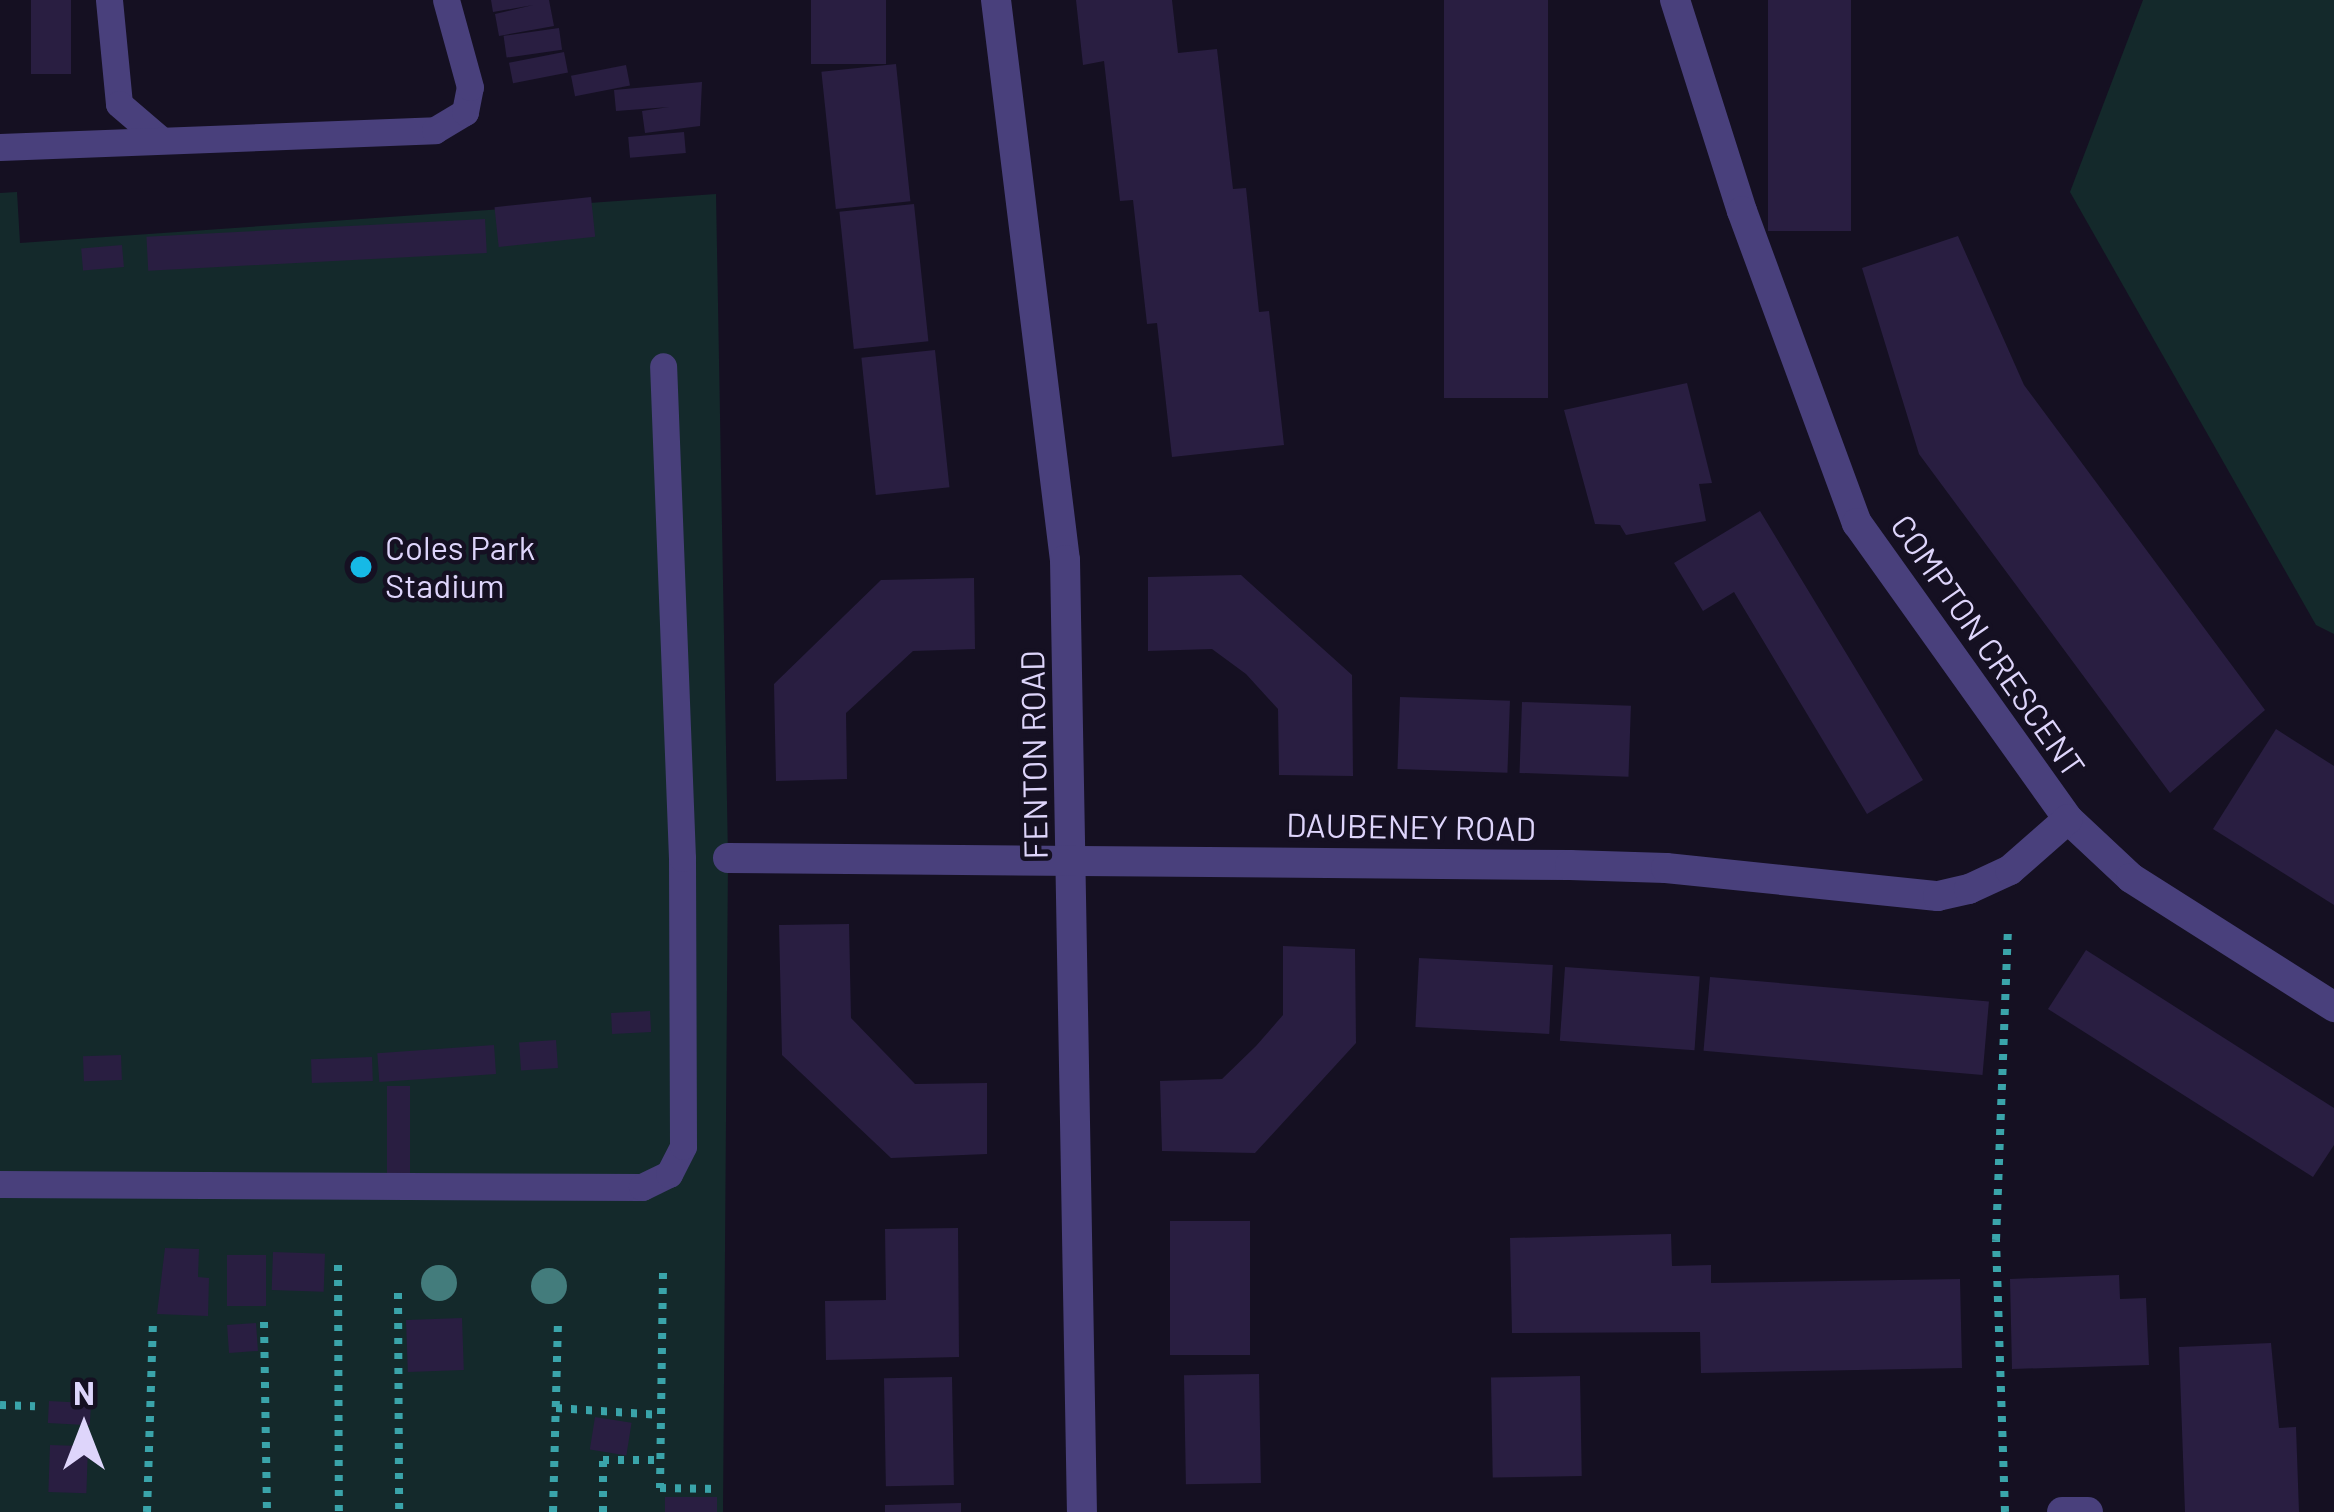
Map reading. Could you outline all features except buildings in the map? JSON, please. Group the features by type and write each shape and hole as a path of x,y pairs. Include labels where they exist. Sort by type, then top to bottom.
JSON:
{"street":[{"name":"FENTON ROAD","path":"996,0 1063,524 1082,1512"},
{"name":"COMPTON CRESCENT","path":"1675,0 1742,211 1857,523 2068,819 2132,878 2334,1007"},
{"name":"DAUBENEY ROAD","path":"728,858 1073,858 1666,868 1938,896 1969,890 2010,870 2068,819"},
{"path":"2062,1512 2088,1512"}],"lane":[{"path":"97,144 113,126 119,104 109,0"},
{"path":"0,147 435,130 465,112 470,87 446,0"},
{"path":"119,104 161,140"},
{"path":"0,1184 642,1187 669,1174 683,1146 682,858 663,366"},
{"path":"682,858 728,858"}],"path":[{"path":"2005,1512 1996,1240 2010,870"},
{"path":"338,1264 339,1512"},
{"path":"663,1273 660,1488 718,1490"},
{"path":"398,1293 399,1512"},
{"path":"553,1512 558,1320"},
{"path":"147,1512 153,1322"},
{"path":"264,1322 267,1512"},
{"path":"0,1405 35,1406"},
{"path":"556,1408 661,1415"},
{"path":"603,1512 603,1460 660,1460"}],"green space":[{"path":"2143,0 2334,0 2334,634 2316,625 2070,192"},
{"name":"Coles Park Stadium","path":"17,192 20,243 716,194 728,858 723,1512 0,1512 0,193"}],"place":[{"name":"Coles Park Stadium","path":"361,567"}]}
